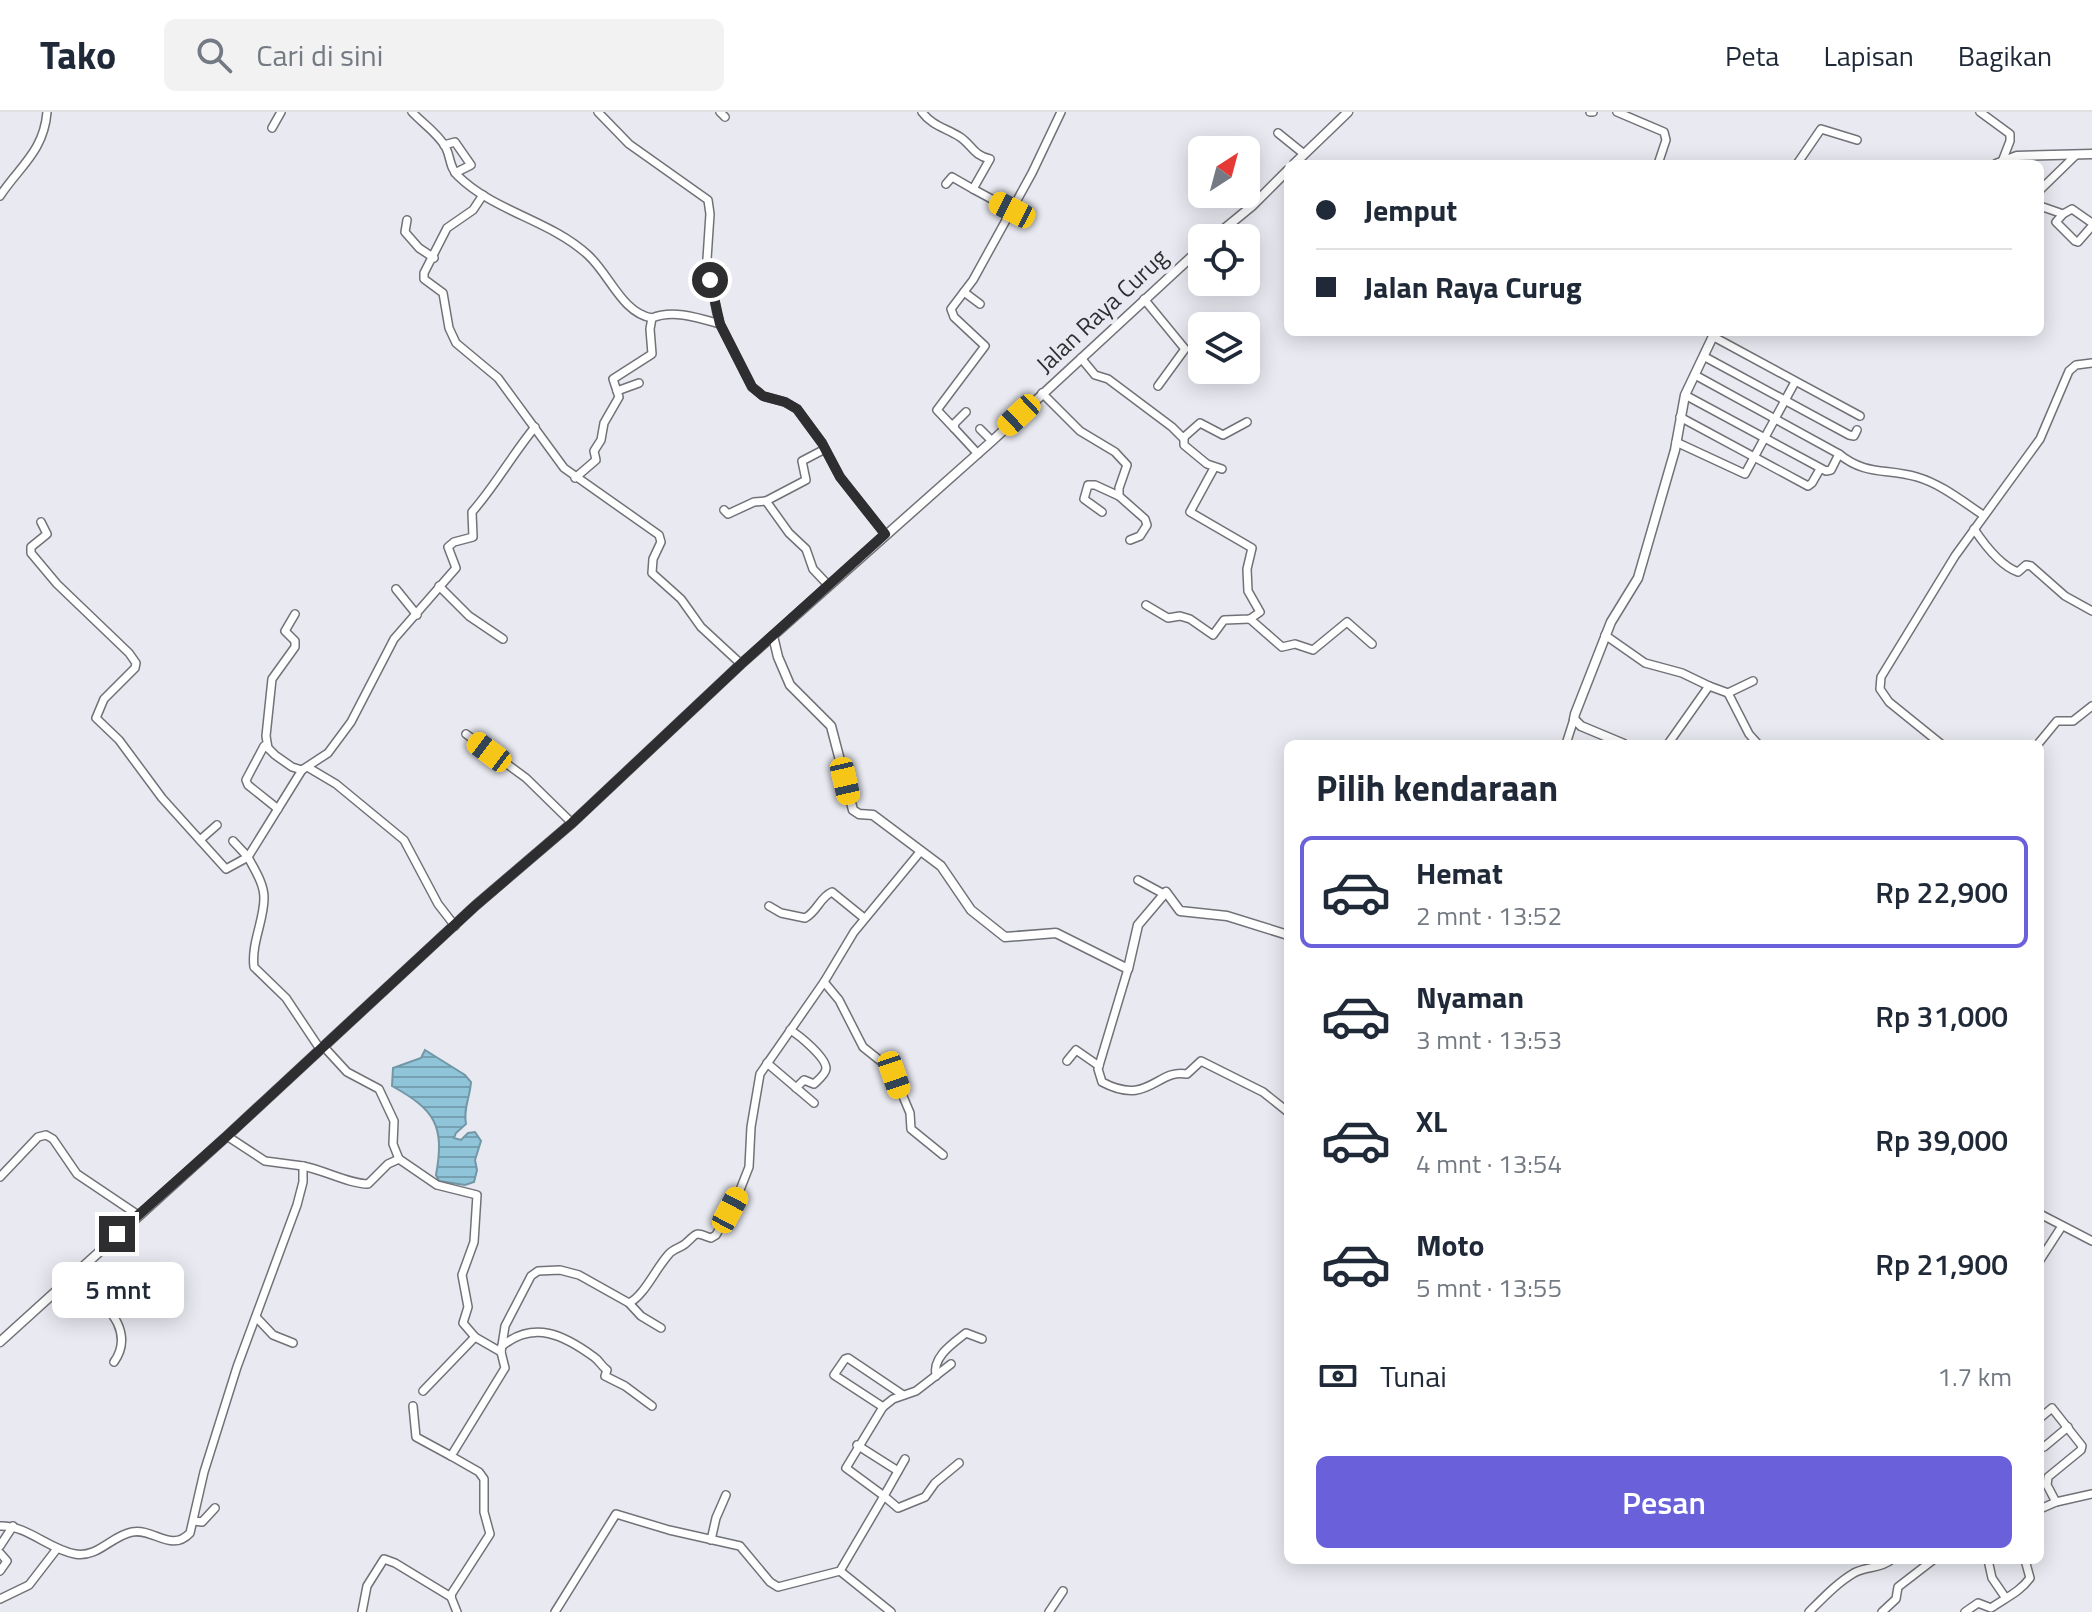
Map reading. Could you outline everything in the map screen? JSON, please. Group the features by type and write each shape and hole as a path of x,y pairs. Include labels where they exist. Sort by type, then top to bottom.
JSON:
{"street":[{"path":"0,196 30,160 43,133 47,112"},
{"path":"272,128 281,112"},
{"path":"412,112 444,145 455,173 483,195 565,237 592,259 633,311 652,318"},
{"path":"598,112 629,144 708,200 707,259 720,324 752,387 763,396 797,409 840,477 885,534"},
{"path":"922,112 932,123 961,138 977,155 990,159 973,189"},
{"path":"1298,160 1348,112"},
{"path":"1617,112 1664,132 1666,140 1659,160"},
{"path":"1980,112 2010,134 2001,160"},
{"path":"978,454 937,410 985,346 952,313 1012,210 1059,113"},
{"path":"1800,160 1821,129 1857,140"},
{"path":"1278,133 1304,154"},
{"path":"444,145 455,142 471,165 455,173"},
{"path":"2008,160 2023,156 2092,154"},
{"path":"2044,186 2076,155"},
{"path":"1230,224 1284,174"},
{"path":"946,184 952,177 1012,210"},
{"path":"483,195 473,210 454,221 444,232 423,277 443,293 449,328 456,343 498,378 555,457 575,478 659,535 661,542 653,559 652,573 681,599 701,627 741,664"},
{"path":"2044,207 2063,214"},
{"path":"2071,209 2092,225 2078,242 2056,222 2071,209"},
{"path":"407,220 405,232 419,248 434,258"},
{"name":"Jalan Raya Curug","path":"0,1342 1188,260"},
{"path":"964,292 980,304"},
{"path":"1144,299 1185,349 1158,386"},
{"path":"575,478 596,460 594,451 601,440 604,423 618,402 613,379 652,354 652,318 657,315 681,315 720,324"},
{"path":"1567,740 1605,635 1638,578 1676,442 1685,395 1715,336"},
{"path":"1717,336 1860,416"},
{"path":"1705,357 1852,436 1857,430"},
{"path":"1081,358 1095,375 1108,379 1184,438 1185,445 1218,468 1190,512 1252,548 1247,569 1248,591 1261,611 1250,619 1224,620 1213,635 1190,619 1180,616 1168,618 1146,605"},
{"path":"1936,740 1883,695 1880,684 1884,669 1983,515 2040,439 2069,371 2076,365 2092,363"},
{"path":"1695,375 1866,471 1923,479 1945,489 1983,515"},
{"path":"1676,442 1744,475 1795,382"},
{"path":"617,391 639,383"},
{"path":"1042,393 1080,431 1115,452 1125,462 1127,469 1119,496"},
{"path":"1685,395 1820,469 1830,471 1839,454"},
{"path":"954,428 966,412"},
{"path":"1680,417 1808,486 1812,485 1820,469"},
{"path":"1184,438 1200,423 1223,435 1247,422"},
{"path":"41,522 47,534 31,547 31,553 53,580 136,663 135,668 104,699 96,718 119,740 162,798 226,869 248,857 306,769 328,753 341,736 394,639 457,566 448,547 454,542 473,537 472,512 489,494 519,446 535,427"},
{"path":"980,429 992,441"},
{"path":"724,510 728,514 754,502 766,501 806,480 802,461 825,449"},
{"path":"1102,512 1084,499 1088,485 1119,496 1147,523 1140,536 1130,540"},
{"path":"766,501 789,533 806,549 813,569 829,586"},
{"path":"1974,529 2011,570 2018,572 2028,565 2065,596 2092,611"},
{"path":"439,586 469,616 503,639"},
{"path":"396,589 417,615"},
{"path":"268,748 266,736 272,679 295,647 295,641 285,631 295,614"},
{"path":"1250,619 1282,647 1295,644 1313,650 1347,622 1372,644"},
{"path":"1605,635 1645,663 1682,673 1728,693 1754,740"},
{"path":"773,636 790,685 831,726 853,810 875,816 944,869 971,910 1005,937 1056,933 1128,969"},
{"path":"1728,693 1753,681"},
{"path":"1671,740 1709,686"},
{"path":"2041,740 2057,721 2073,721 2092,706"},
{"path":"1574,719 1581,726 1614,740"},
{"path":"466,734 526,778 572,823"},
{"path":"278,809 246,780 264,746 292,767 306,769 336,784 404,840 438,904 455,926"},
{"path":"200,840 217,825"},
{"path":"233,841 248,857 263,887 264,900 253,952 254,967 286,998 322,1048 347,1072 379,1089 394,1121 393,1144 399,1159 437,1185 477,1195 474,1242 462,1275 468,1307 463,1323 475,1337 502,1349"},
{"path":"629,1303 638,1299 669,1253 684,1245 692,1235 698,1233 711,1238 716,1235 749,1167 758,1083 767,1063 824,982 837,955 920,852"},
{"path":"1138,880 1162,893 1168,892 1175,907 1184,913 1227,916 1284,931"},
{"path":"769,906 781,913 805,918 832,892 864,918"},
{"path":"1162,893 1138,925 1099,1066 1098,1074 1102,1082 1133,1091 1175,1073 1187,1074 1198,1061 1203,1061 1263,1092 1284,1109"},
{"path":"824,982 839,1000 863,1047 894,1075 910,1113 911,1129 943,1155"},
{"path":"790,1030 824,1062 826,1070 817,1083 804,1080 796,1088"},
{"path":"1067,1061 1076,1050 1099,1066"},
{"path":"767,1063 814,1103"},
{"path":"0,1177 38,1137 46,1135 53,1139 77,1174 138,1215"},
{"path":"227,1136 265,1161 303,1166 365,1184 375,1179 388,1164 399,1159"},
{"path":"0,1526 13,1526 56,1550 79,1555 91,1555 134,1531 144,1531 169,1542 178,1542 190,1533 204,1472 237,1367 297,1205 303,1182 303,1166"},
{"path":"2044,1216 2092,1241"},
{"path":"2044,1254 2062,1226"},
{"path":"451,1456 505,1368 502,1349 505,1326 531,1276 538,1271 560,1270 579,1275 629,1303 641,1316 661,1328"},
{"path":"76,1272 120,1326 123,1344 114,1362"},
{"path":"256,1317 273,1335 293,1343"},
{"path":"502,1349 523,1332 563,1336 598,1359 607,1369 605,1376 652,1406"},
{"path":"936,1376 936,1363 942,1353 963,1335 969,1332 982,1339"},
{"path":"423,1391 475,1337"},
{"path":"883,1407 834,1375 845,1359 903,1395"},
{"path":"951,1364 916,1391 893,1399 883,1407 857,1445 846,1468 898,1508 921,1499 959,1463"},
{"path":"413,1406 416,1437 479,1472 484,1479 484,1512 490,1534 451,1597"},
{"path":"2044,1415 2052,1408 2082,1448 2048,1477 2047,1485 2056,1502"},
{"path":"2044,1447 2068,1427"},
{"path":"857,1445 898,1471"},
{"path":"555,1612 616,1514 740,1546 770,1582 778,1587 840,1571 905,1459"},
{"path":"2044,1507 2092,1494"},
{"path":"711,1540 726,1495"},
{"path":"194,1521 202,1522 215,1508"},
{"path":"0,1546 13,1526"},
{"path":"0,1599 29,1585 56,1550"},
{"path":"0,1553 7,1559 0,1571"},
{"path":"362,1612 367,1586 384,1559 451,1597 457,1612"},
{"path":"1811,1612 1832,1589 1855,1572 1886,1564"},
{"path":"1882,1612 1896,1599 1898,1587 1928,1564"},
{"path":"1989,1564 1992,1578 2005,1597"},
{"path":"1965,1612 1978,1603 1991,1608 2022,1587 2030,1578 2026,1564"},
{"path":"840,1571 891,1612"},
{"path":"1049,1612 1063,1591"}],"water":[{"path":"425,1050 471,1082 466,1124 454,1138 461,1140 468,1133 475,1132 481,1141 475,1160 477,1170 474,1182 465,1185 439,1181 436,1175 439,1143 434,1121 418,1103 392,1086 393,1068 421,1058"}],"route":[{"path":"117,1234 475,906 656,747 741,664 885,534 856,500 822,443 797,409 763,396 752,387 720,324 710,280"}]}
